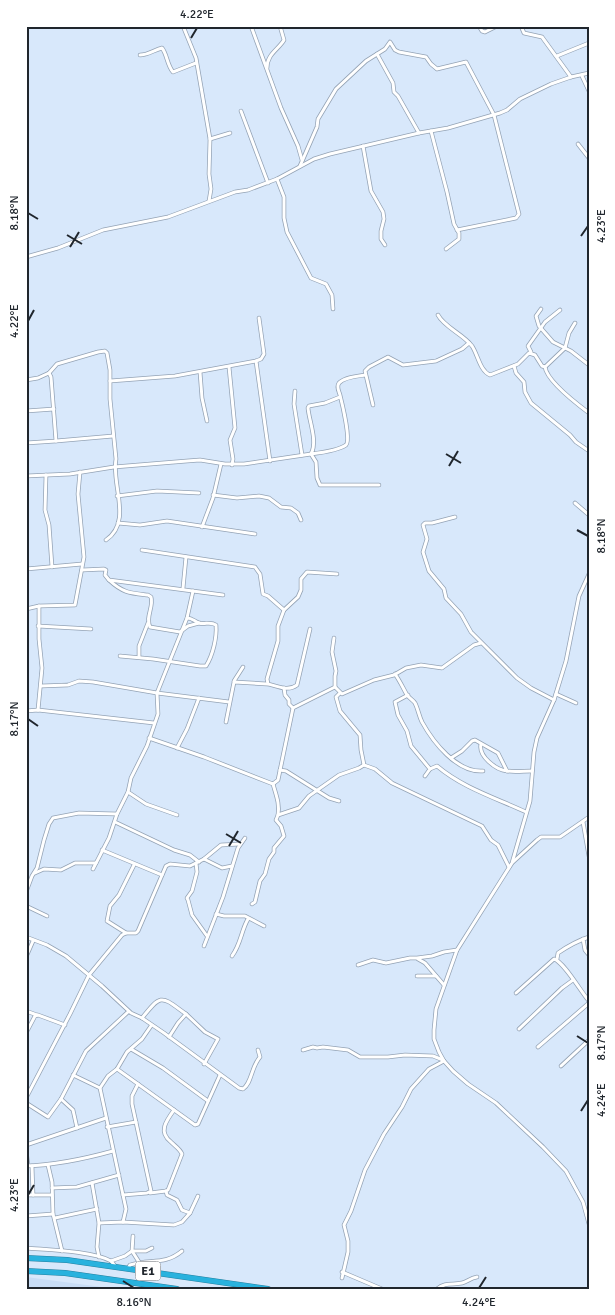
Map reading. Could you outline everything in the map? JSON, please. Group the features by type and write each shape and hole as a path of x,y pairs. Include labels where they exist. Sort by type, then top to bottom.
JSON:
{"highway":[{"name":"E1","path":"26,1258 67,1260 115,1266 268,1289"},
{"name":"E1","path":"26,1271 66,1273 178,1289"}],"street":[{"path":"183,26 196,58 210,139 209,174 212,189 209,201"},
{"path":"251,26 281,108 298,146 302,161"},
{"path":"267,68 271,54 284,40 280,26"},
{"path":"479,26 485,32 497,26"},
{"path":"521,26 524,33 542,37 571,77"},
{"path":"300,166 317,127 318,119 336,90 366,61 385,49 390,42 395,50 399,52 426,57 437,69 466,62 494,115 519,214 516,218 457,230"},
{"path":"557,56 589,43"},
{"path":"140,55 146,55 155,49 162,48 167,63 173,72 196,63"},
{"path":"378,54 393,82 394,92 419,133"},
{"path":"26,257 58,248 109,228 168,217 209,201 268,183 300,166 330,154 494,115 507,110 520,99 551,84 589,73"},
{"path":"582,76 589,91"},
{"path":"241,111 268,183"},
{"path":"430,131 454,224 459,233 459,239 446,248"},
{"path":"210,139 230,133"},
{"path":"578,144 589,158"},
{"path":"363,146 371,191 383,212 384,219 380,231 385,245"},
{"path":"277,179 284,197 284,218 287,232 311,278 326,284 332,295 333,309"},
{"path":"212,189 219,198"},
{"path":"541,309 536,316 541,328 554,342 589,364"},
{"path":"546,366 542,366 528,346 549,318 560,310"},
{"path":"438,314 444,323 469,343 485,373 488,375 514,366 529,353 532,353"},
{"path":"110,382 175,376 229,367 261,359 264,354 258,318"},
{"path":"546,366 565,348 569,333 575,323"},
{"path":"373,405 369,383 365,375 369,367 388,357 403,365 436,361 469,343"},
{"path":"26,380 38,378 49,373 57,364 93,353 105,351 108,353 116,459 114,467 120,513 114,533 106,540"},
{"path":"256,361 270,461"},
{"path":"514,366 516,373 524,382 525,392 531,403 589,451"},
{"path":"546,366 547,374 560,389 589,413"},
{"path":"229,367 235,428 230,440 232,464"},
{"path":"200,372 202,398 207,421"},
{"path":"49,373 51,377 56,441"},
{"path":"26,476 70,474 114,467 200,460 220,464 270,461 340,448 346,445 348,441 338,384 365,375"},
{"path":"295,391 294,404 302,455"},
{"path":"311,454 313,450 313,437 308,408 340,397"},
{"path":"26,411 54,409"},
{"path":"26,443 113,436"},
{"path":"311,454 316,462 317,478 320,484 379,484"},
{"path":"202,526 213,495 220,464"},
{"path":"26,609 39,606 75,605 84,557 78,494 80,472"},
{"path":"46,475 45,510 49,525 52,567"},
{"path":"117,496 162,490 199,492"},
{"path":"213,495 237,498 259,496 269,498 281,507 290,508 298,513 301,520"},
{"path":"575,503 589,515"},
{"path":"454,517 423,525 427,539 423,552 424,560 429,571 444,589 446,598 461,614 471,632 524,684 554,700"},
{"path":"118,523 140,525 167,521 255,534"},
{"path":"142,550 255,567 260,574 263,594 284,610"},
{"path":"182,589 186,557"},
{"path":"26,568 82,564"},
{"path":"82,570 104,569 106,570 105,575 119,589 151,597 152,604 148,622 139,646 138,657"},
{"path":"268,684 267,679 278,641 278,626 284,610 298,597 301,590 301,579 307,572 337,574"},
{"path":"444,1061 434,1039 436,1009 456,950 512,863 530,800 537,738 556,694 566,661 579,596 589,574"},
{"path":"109,580 223,595"},
{"path":"93,869 128,792 131,778 158,714 157,693 187,618 194,591"},
{"path":"38,710 42,668 38,626 39,606"},
{"path":"187,618 192,618 199,623"},
{"path":"120,656 206,666 216,634 216,627 213,622 188,626 180,632 150,627 148,622"},
{"path":"38,626 91,629"},
{"path":"234,682 293,688 297,685 310,629"},
{"path":"334,638 332,652 336,671 335,687 340,693"},
{"path":"340,693 346,693 368,682 395,674 406,668 422,665 444,667 474,645 482,643"},
{"path":"226,722 234,682 242,667"},
{"path":"395,674 415,704 420,719 431,737 451,758 475,772 482,771"},
{"path":"41,686 68,685 79,681 93,682 157,693 229,702"},
{"path":"293,708 335,687"},
{"path":"284,688 289,704 293,708"},
{"path":"340,693 336,699 338,706 347,721 357,730 360,736 360,750 364,765"},
{"path":"556,694 576,702"},
{"path":"408,695 395,702 398,715 407,731 411,746 430,769"},
{"path":"177,748 187,729 199,698"},
{"path":"273,784 278,780 293,708"},
{"path":"26,711 38,710 154,723"},
{"path":"149,738 204,756 273,784 279,809 276,820 281,826 284,836 274,848 252,904"},
{"path":"451,758 462,752 475,740 498,753 507,771"},
{"path":"481,744 482,755 504,771 532,771"},
{"path":"278,815 299,808 309,796 339,775 364,765"},
{"path":"364,765 375,769 392,783 482,826 491,840 498,845 510,867"},
{"path":"425,776 430,769 437,766 477,790 526,812"},
{"path":"280,770 286,771 329,798 339,801"},
{"path":"128,792 146,804 176,815"},
{"path":"26,892 32,876 38,868 44,840 53,818 79,813 117,814"},
{"path":"512,863 541,837 560,837 589,817"},
{"path":"583,821 589,856"},
{"path":"115,822 174,850 190,854 198,862"},
{"path":"204,946 240,844 245,838"},
{"path":"134,865 119,895 110,906 107,921 126,932 136,933 166,866 170,864 190,866 204,859 221,845 240,844"},
{"path":"102,850 134,865 162,875"},
{"path":"204,859 222,868 232,866"},
{"path":"198,862 197,872 188,900 192,916 207,936"},
{"path":"32,876 40,870 61,870 75,863 96,863"},
{"path":"26,906 47,916"},
{"path":"216,914 244,916 264,926"},
{"path":"232,956 240,944 243,927 248,918"},
{"path":"26,1098 65,1024 88,975 126,932"},
{"path":"26,936 66,956 102,986 128,1012 142,1018 239,1088 245,1088 248,1084 254,1064 260,1057 258,1050"},
{"path":"538,1047 589,1002 556,956 582,939 589,937"},
{"path":"582,939 585,950 589,955"},
{"path":"26,957 33,940"},
{"path":"358,965 373,960 386,962 432,956 456,950"},
{"path":"417,958 425,963 444,985"},
{"path":"516,993 552,959 558,959"},
{"path":"417,976 436,976"},
{"path":"519,1028 573,980"},
{"path":"142,1018 154,1002 160,1000 168,1001 186,1014 205,1032 218,1039 204,1064"},
{"path":"26,1010 38,1016 65,1024"},
{"path":"26,1103 48,1117 86,1051 128,1012"},
{"path":"169,1037 186,1014"},
{"path":"26,1033 35,1016 38,1016"},
{"path":"123,1222 126,1209 100,1088 108,1076 117,1069 127,1052 142,1039 151,1026"},
{"path":"561,1066 589,1040"},
{"path":"303,1050 314,1047 334,1048 348,1050 360,1057 433,1056 444,1061 468,1084 496,1103 551,1154 573,1182 583,1202 589,1224"},
{"path":"132,1049 163,1068 208,1101"},
{"path":"342,1278 348,1252 348,1241 344,1225 351,1211 365,1170 411,1089 429,1069 444,1061"},
{"path":"117,1069 197,1125 220,1075"},
{"path":"73,1075 100,1088"},
{"path":"138,1084 132,1096 132,1104 148,1174 150,1193"},
{"path":"60,1099 73,1110 77,1128"},
{"path":"166,1191 182,1154 181,1150 168,1140 164,1129 164,1124 174,1110"},
{"path":"26,1145 106,1118"},
{"path":"108,1127 136,1122"},
{"path":"26,1150 33,1195"},
{"path":"29,1166 48,1165 88,1158 113,1151"},
{"path":"48,1165 52,1188 53,1214 62,1251"},
{"path":"52,1188 77,1187 119,1175"},
{"path":"92,1183 99,1223 99,1257"},
{"path":"123,1195 166,1191"},
{"path":"166,1191 167,1195 177,1200 182,1210 190,1213"},
{"path":"26,1195 52,1195"},
{"path":"99,1223 123,1222 174,1225 182,1222 190,1213 198,1196"},
{"path":"55,1218 97,1209"},
{"path":"26,1216 53,1214"},
{"path":"134,1236 132,1250 139,1262"},
{"path":"26,1248 99,1257 111,1261 115,1266"},
{"path":"111,1261 125,1256 132,1250 146,1251 152,1248"},
{"path":"146,1251 144,1259 146,1261"},
{"path":"128,1268 130,1265 139,1262 156,1262 174,1258 182,1251"},
{"path":"342,1272 382,1289"},
{"path":"438,1289 442,1285 464,1283 469,1278 477,1277"}],"shaded area":[{"path":"26,1277 117,1289 26,1289"}]}
